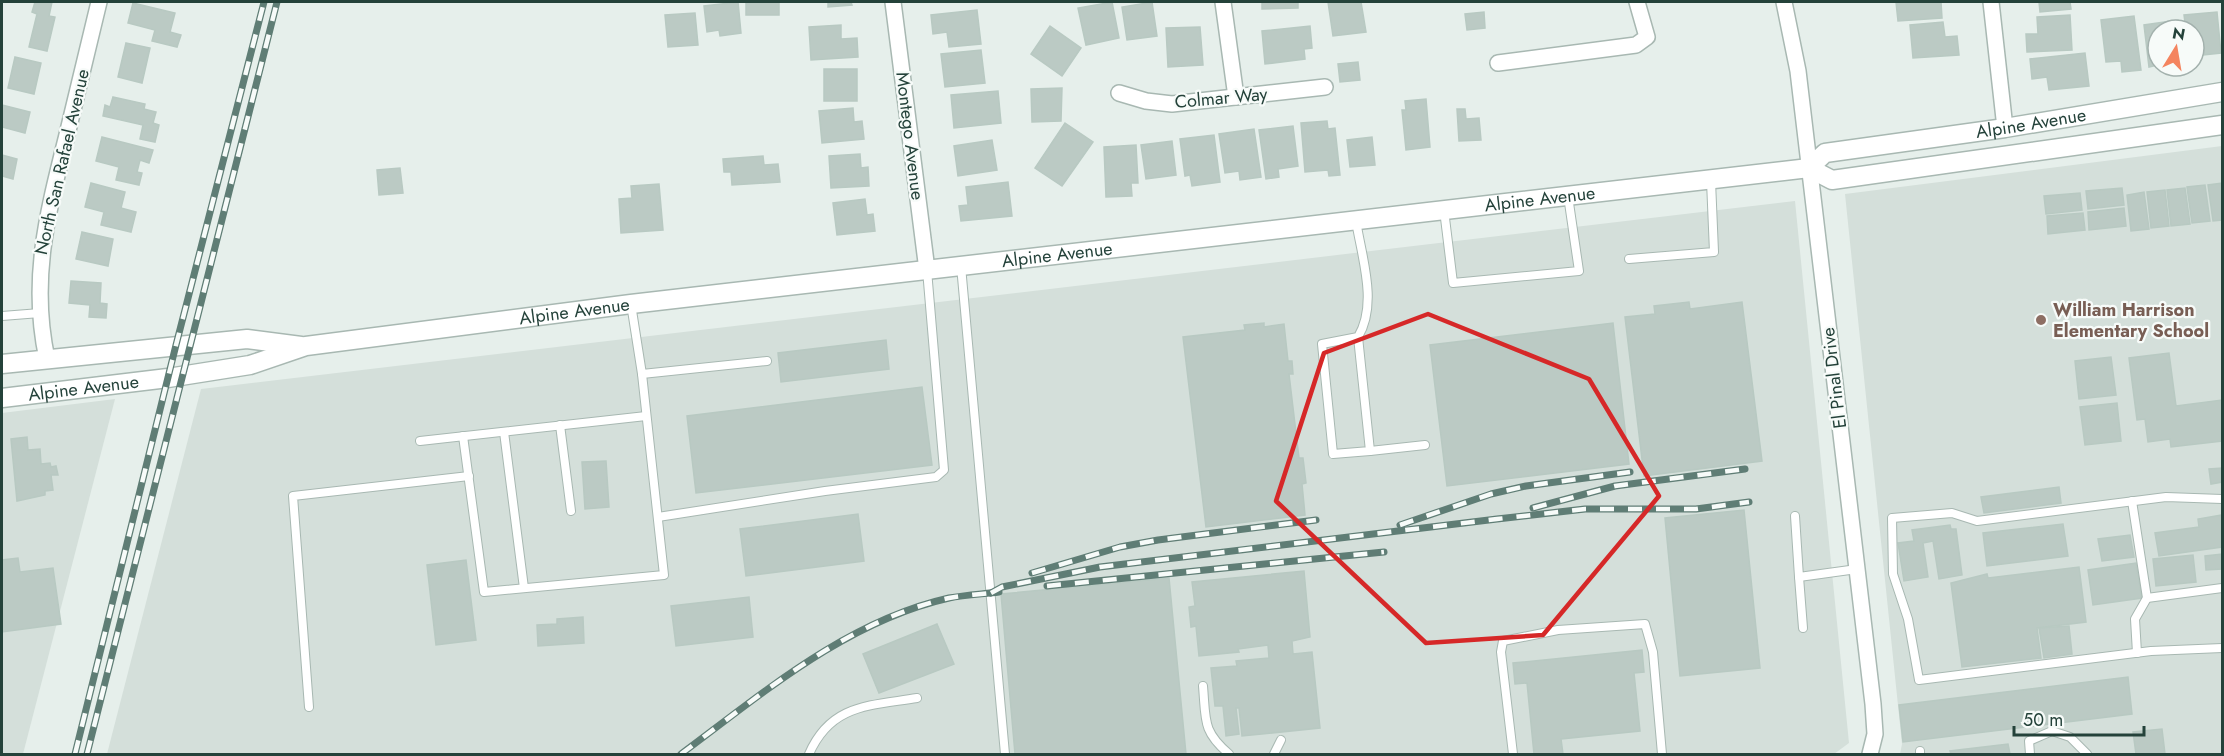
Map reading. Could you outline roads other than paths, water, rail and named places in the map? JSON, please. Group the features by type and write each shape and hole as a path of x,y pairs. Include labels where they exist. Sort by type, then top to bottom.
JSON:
{"street":[{"name":"North San Rafael Avenue","path":"47,359 40,313 39,269 45,225 99,2"},
{"name":"Montego Avenue","path":"893,2 927,270"},
{"path":"1223,2 1236,97"},
{"path":"1498,63 1636,45 1647,37 1637,2"},
{"name":"El Pinal Drive","path":"1784,2 1798,71 1857,569 1875,734 1870,754"},
{"path":"1991,2 2005,128"},
{"name":"Colmar Way","path":"1119,93 1146,101 1172,104 1325,87"},
{"name":"Alpine Avenue","path":"1809,168 1825,153 2005,128 2223,92"},
{"name":"Alpine Avenue","path":"2,398 238,367 306,346 631,304 1809,168 1832,180 2223,125"},
{"name":"Alpine Avenue","path":"2,364 247,339 306,346"}],"lane":[{"path":"1629,259 1714,252 1711,179"},
{"path":"1444,210 1453,283 1580,271 1568,196"},
{"path":"1356,220 1368,298 1367,323 1359,337 1370,451"},
{"path":"962,266 1005,754"},
{"path":"658,517 825,491 936,477 944,470 927,270"},
{"path":"463,436 484,592 664,575 642,374 631,304"},
{"path":"2,316 40,313"},
{"path":"1359,337 1322,344 1333,454 1425,445"},
{"path":"642,374 766,361"},
{"path":"420,441 646,416"},
{"path":"560,425 571,511"},
{"path":"504,432 524,588"},
{"path":"309,707 293,496 469,476"},
{"path":"2223,499 2166,497 1977,521 1953,513 1892,518 1893,573 1908,619 1919,680 2138,653 2223,648"},
{"path":"2132,501 2147,598 2135,619 2138,653"},
{"path":"1795,516 1803,628"},
{"path":"1799,577 1857,569"},
{"path":"2147,598 2223,588"},
{"path":"1513,754 1501,652 1503,641 1558,630 1645,624 1653,652 1662,754 1657,754"},
{"path":"1203,686 1206,725 1214,742 1229,754"},
{"path":"809,754 816,738 830,722 851,710 917,698"},
{"path":"2030,754 2029,741 2052,731 2070,737 2087,754"},
{"path":"1274,754 1281,741"}],"railway":[{"path":"75,754 264,2"},
{"path":"87,754 277,2"},
{"path":"1533,508 1615,486 1745,469"},
{"path":"1400,525 1491,494 1526,486 1630,472"},
{"path":"991,593 1002,587 1100,567 1497,519 1585,509 1696,509 1749,502"},
{"path":"1032,573 1120,547 1316,520"},
{"path":"1047,586 1384,552"},
{"path":"681,754 775,684 841,641 912,609 949,598 999,592"}],"place":[{"name":"William Harrison Elementary School","path":"2041,320"}]}
